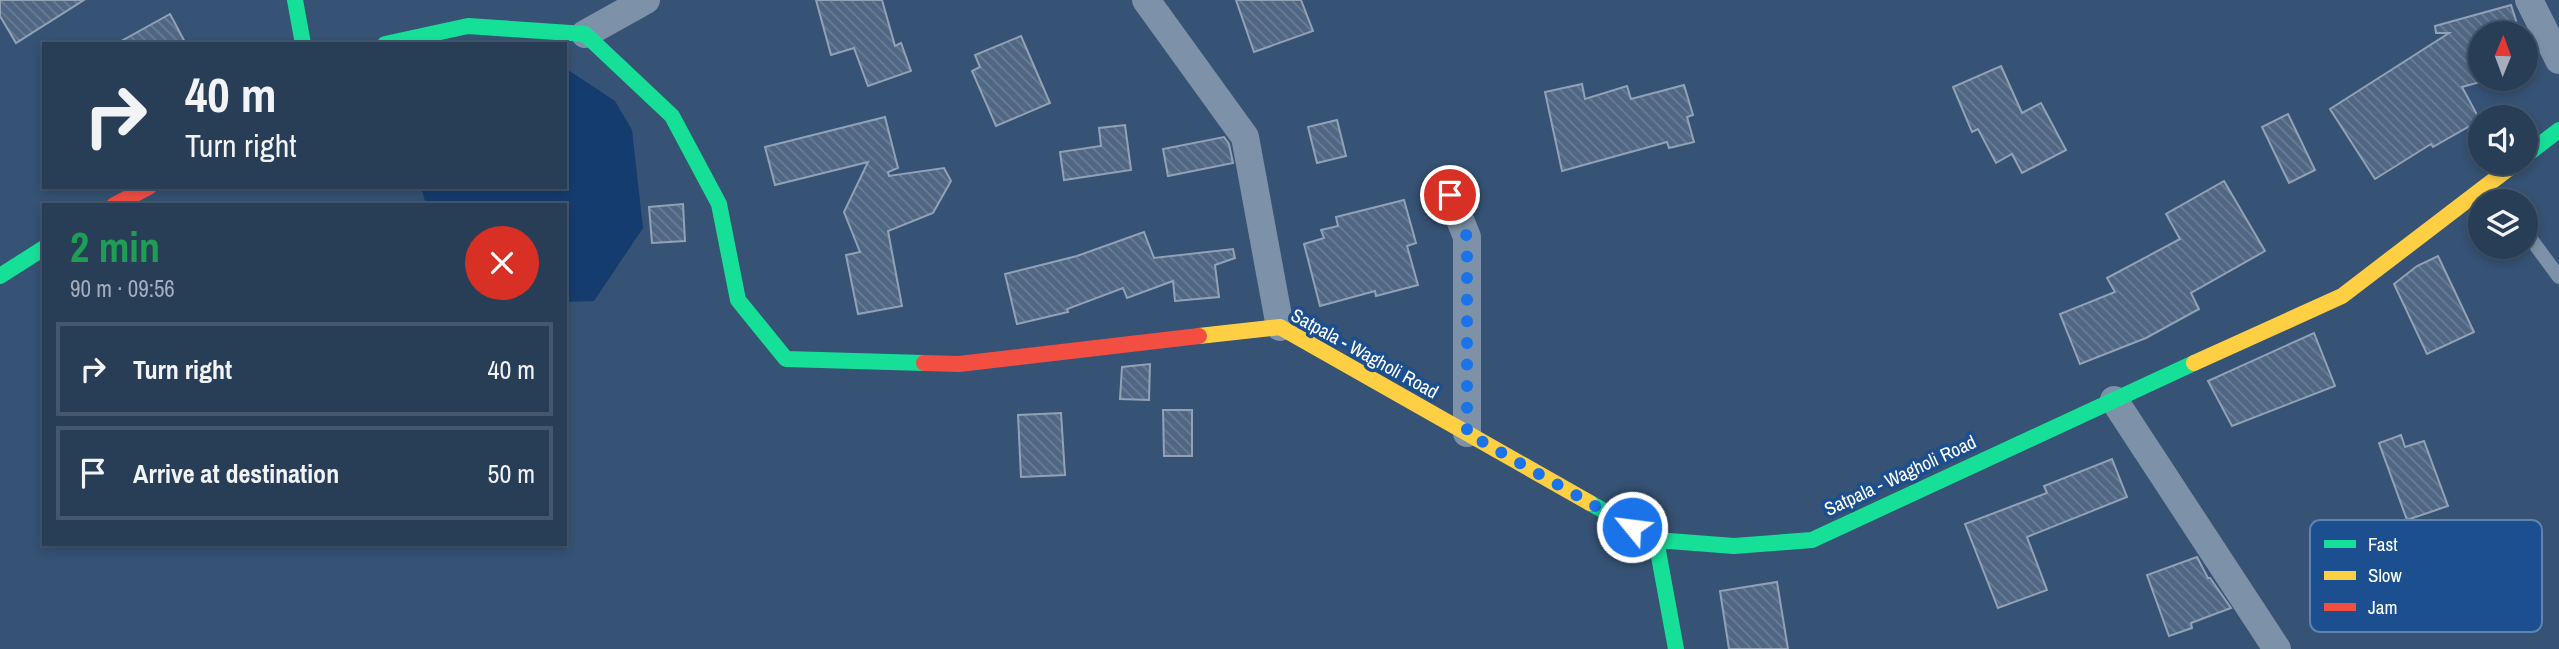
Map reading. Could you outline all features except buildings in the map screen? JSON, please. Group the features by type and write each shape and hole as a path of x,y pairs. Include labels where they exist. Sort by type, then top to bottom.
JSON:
{"main road":[{"path":"295,0 303,42"},
{"path":"394,42 468,26 585,34"},
{"name":"Satpala - Wagholi Road","path":"585,34 672,116 719,204 738,300 786,359 959,364 1280,327 1656,540 1734,546 1812,540 2342,296 2493,187 2504,175"},
{"path":"2538,146 2559,130"},
{"path":"118,203 145,189"},
{"path":"0,276 42,249"},
{"path":"1656,540 1676,649"}],"street":[{"path":"585,34 646,0"},
{"path":"1146,0 1245,137 1280,327"},
{"path":"2529,0 2559,60"},
{"path":"1450,195 1467,237 1467,433"},
{"path":"2114,400 2277,649"}],"lane":[{"path":"2538,249 2559,277"}],"water":[{"path":"567,69 615,101 632,130 643,228 594,301 567,302 567,203 425,203 422,189 567,189"}],"traffic: fast":[{"path":"295,0 303,42"},
{"path":"394,42 468,26 585,34 672,116 719,204 738,300 786,359 924,363"},
{"path":"2538,146 2559,130"},
{"path":"0,276 42,249"},
{"path":"1590,503 1656,540 1734,546 1812,540 2194,363"},
{"path":"1656,540 1676,649"}],"traffic: slow":[{"path":"2194,363 2342,296 2500,175"},
{"path":"1199,336 1280,327 1590,503"}],"traffic: jam":[{"path":"118,203 145,189"},
{"path":"924,363 959,364 1199,336"}],"route":[{"path":"1450,195 1467,237 1467,433 1632,527"}]}
